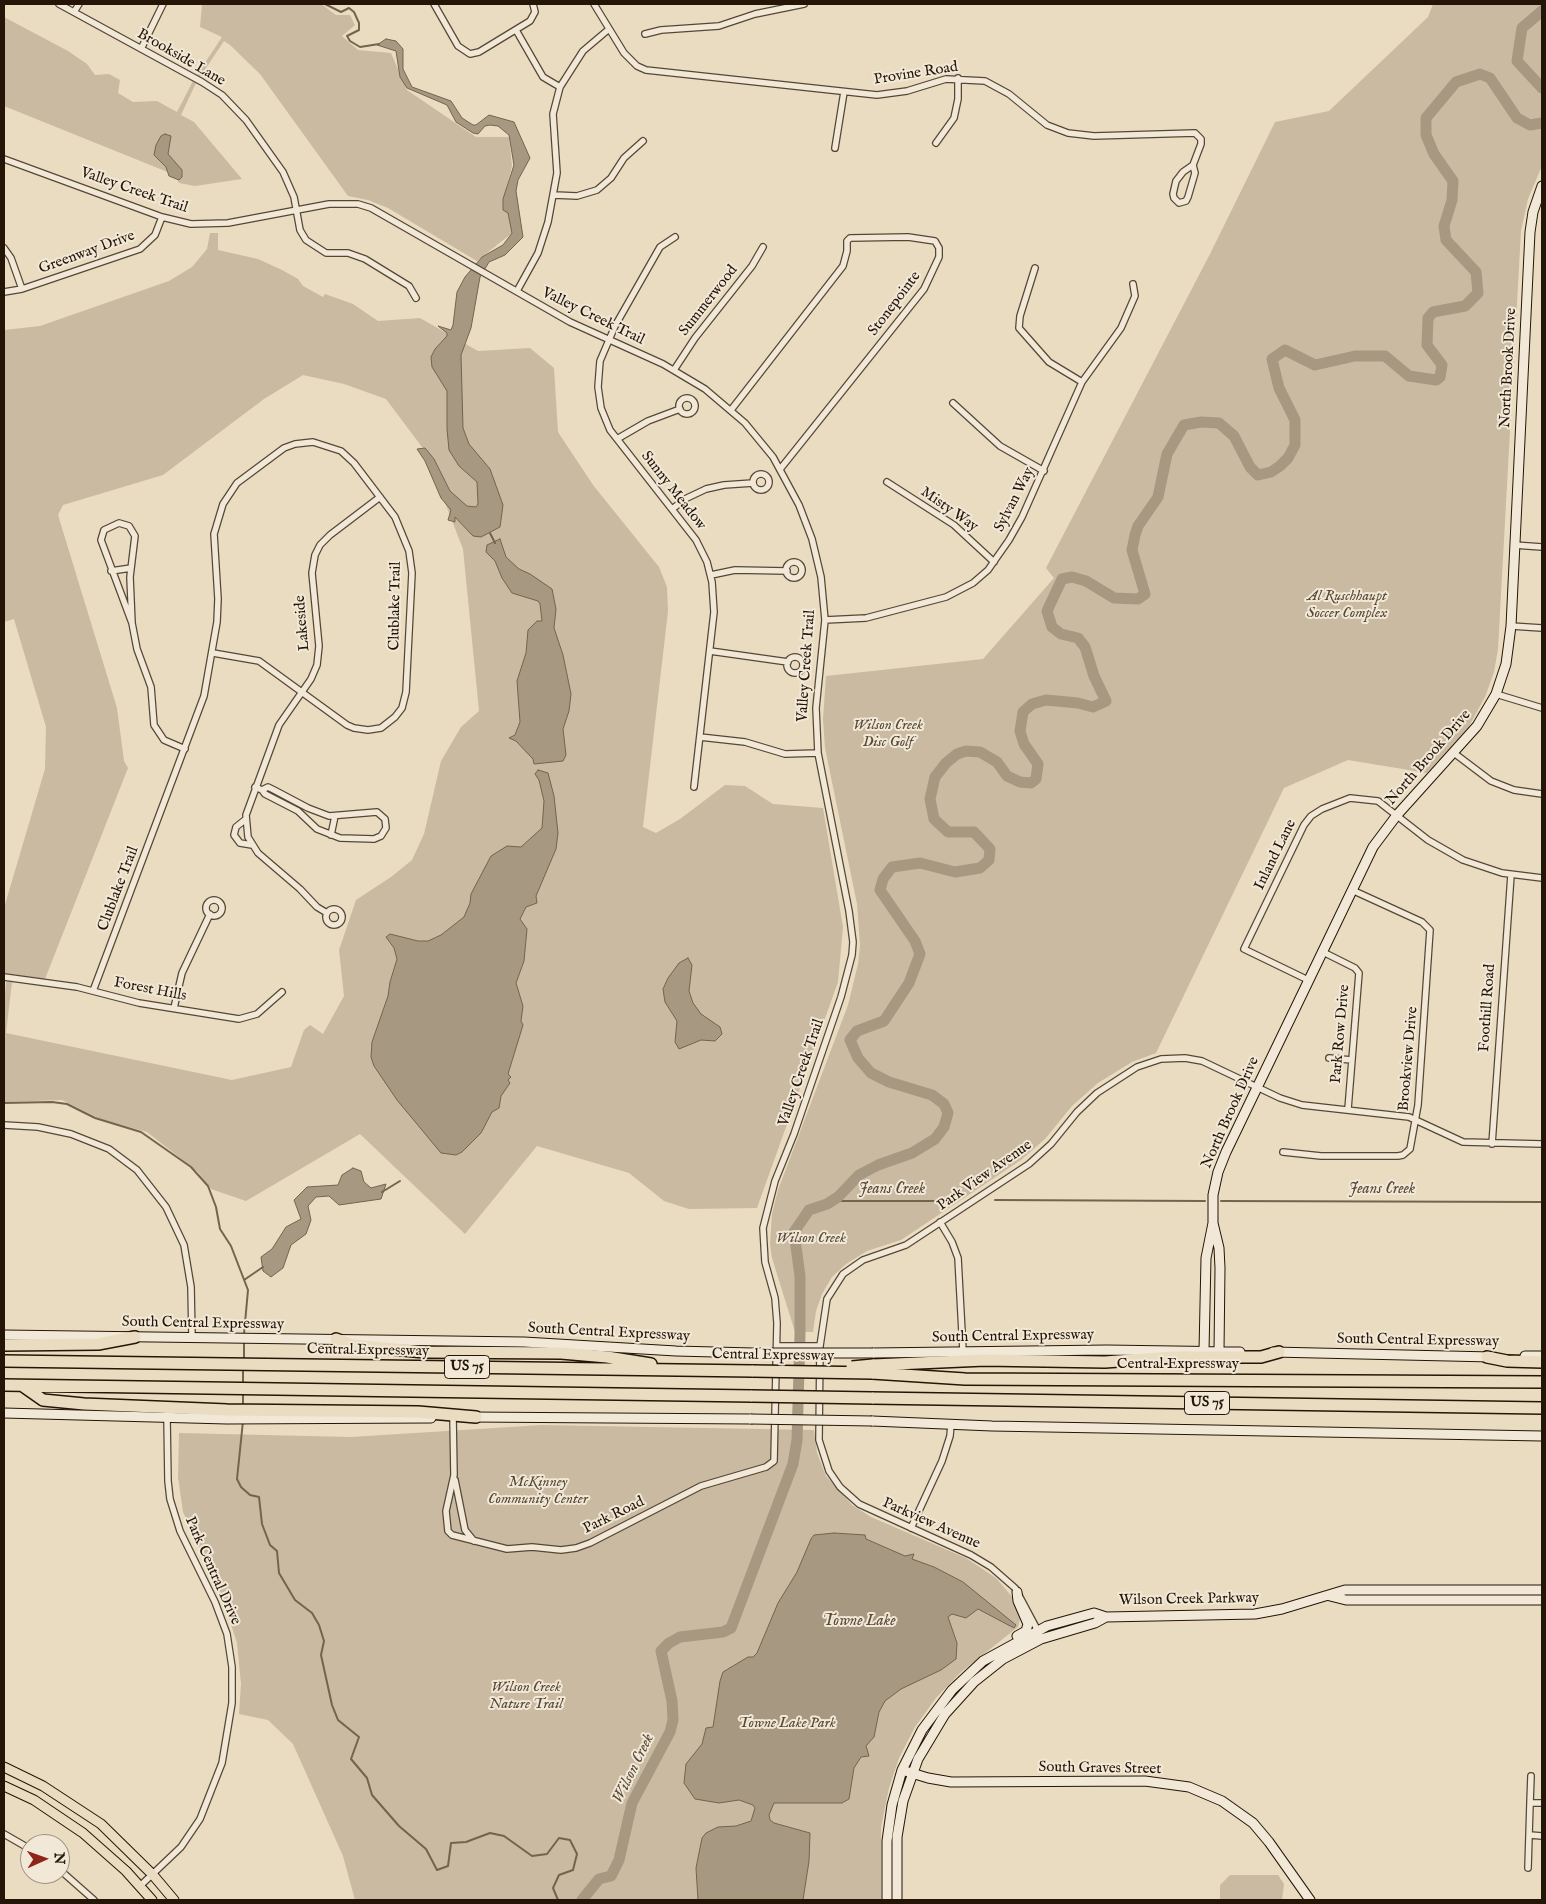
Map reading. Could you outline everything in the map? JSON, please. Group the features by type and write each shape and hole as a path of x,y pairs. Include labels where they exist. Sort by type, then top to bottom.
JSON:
{"highway":[{"path":"4,1346 98,1344 135,1337"},
{"path":"336,1339 353,1345 424,1352 561,1354 607,1357 674,1370"},
{"path":"873,1364 985,1360 1105,1362 1172,1356 1261,1357 1279,1352"},
{"path":"1487,1357 1507,1361 1542,1362"},
{"name":"Central Expressway","path":"4,1361 808,1372 873,1364 965,1379 1542,1382"},
{"name":"US 75","path":"4,1385 1542,1408"},
{"path":"23,1386 43,1400 227,1414 418,1412 476,1417"}],"main road":[{"name":"North Brook Drive","path":"1204,1351 1207,1246 1213,1222 1213,1195 1218,1172 1373,847 1397,815 1454,753 1484,716 1496,694 1506,664 1510,626 1530,232 1533,212 1542,186"},
{"name":"North Brook Drive","path":"1213,1222 1220,1248 1219,1351"},
{"path":"1206,1286 1220,1286"},
{"name":"South Central Expressway","path":"4,1335 524,1342 676,1351 753,1353 873,1364 964,1352 1219,1351 1487,1357 1542,1356"},
{"path":"4,1413 167,1418 227,1414"},
{"path":"254,1414 872,1421 1542,1436"},
{"name":"Wilson Creek Parkway","path":"897,1900 898,1827 912,1773 930,1735 963,1693 1003,1659 1040,1635 1046,1626 1094,1613 1106,1617 1255,1614 1330,1596 1346,1590 1542,1590"},
{"path":"971,1670 986,1656 1027,1629 1027,1618 1018,1601 1017,1592"},
{"name":"Wilson Creek Parkway","path":"1330,1596 1346,1600 1542,1600"},
{"name":"Wilson Creek Parkway","path":"887,1900 888,1829 892,1805 902,1770 912,1747 932,1715 971,1670 1004,1648 1040,1635"},
{"path":"4,1767 43,1786 101,1824 153,1875 174,1900"},
{"name":"South Graves Street","path":"902,1770 951,1782 1146,1781 1177,1784 1196,1789 1227,1804 1253,1824 1269,1842 1310,1900"},
{"path":"4,1786 34,1800 104,1850 152,1900"},
{"path":"34,1800 43,1786"},
{"path":"888,1829 891,1842 891,1878 897,1886"}],"street":[{"name":"Brookside Lane","path":"59,4 205,84 236,109 283,172 296,209 301,234 309,243 326,252 348,253 364,259 408,286 416,298"},
{"path":"74,12 79,4"},
{"path":"142,49 163,4"},
{"path":"434,4 458,46 470,54 479,52 534,17 533,4"},
{"name":"Provine Road","path":"594,4 631,61 646,70 885,95 958,78 992,84 1010,94 1047,125 1068,133 1094,136 1189,132 1199,136 1201,144 1193,165"},
{"path":"645,34 661,30 719,26 755,14 804,4"},
{"path":"517,291 533,264 544,238 554,195 557,173 553,114 560,87 583,51 609,28"},
{"path":"516,30 543,76 560,87"},
{"path":"936,143 954,118 958,99 958,78"},
{"path":"835,148 844,92"},
{"path":"554,195 577,196 597,190 611,178 624,158 643,142"},
{"name":"Valley Creek Trail","path":"4,159 162,217 190,224 216,224 296,209 344,203 366,206 393,219 570,322 674,370 705,389 732,410 755,434 780,468 799,505 812,539 821,577 825,620 816,708 818,753 849,912 852,954 841,997 797,1125 775,1181 763,1228 765,1262 776,1309 778,1346 776,1426"},
{"path":"1193,165 1195,173 1188,197 1186,201 1179,203 1173,194 1176,181 1183,172 1193,165"},
{"name":"Greenway Drive","path":"4,292 22,290 140,249 155,235 162,217"},
{"name":"Sunny Meadow","path":"675,236 660,247 608,340 600,361 598,387 603,415 617,439 699,545 711,575 715,604 694,787"},
{"name":"Stonepointe","path":"732,410 843,266 846,258 847,241 850,238 908,237 935,241 939,248 939,258 924,289 780,468"},
{"name":"Summerwood","path":"674,370 695,338 752,266 763,247"},
{"path":"4,248 11,258 22,290"},
{"path":"1035,268 1020,316 1019,328 1049,362 1082,382"},
{"name":"Sylvan Way","path":"825,620 866,618 946,597 972,584 994,562 1022,517 1044,471 1068,409 1082,382 1122,328 1135,296 1134,284"},
{"path":"953,403 1000,446 1044,471"},
{"path":"617,439 648,421 680,409"},
{"name":"Clublake Trail","path":"93,991 202,703 212,653 218,606 215,529 223,504 238,482 280,450 294,444 312,442 330,446 346,454 401,527 411,565 404,702 395,718 377,729 363,730 346,725 255,660 212,653"},
{"name":"Misty Way","path":"887,482 954,525 994,562"},
{"path":"672,509 687,498 706,489 724,485 753,484"},
{"name":"Lakeside","path":"327,913 264,860 252,845 246,819 255,787 279,725 313,674 319,655 312,580 315,555 320,545 330,534 380,497"},
{"path":"132,623 111,571 101,537 106,528 118,524 127,525 134,533 131,568 132,623 137,649 150,684 155,728 164,740 185,749"},
{"path":"1514,545 1542,547"},
{"path":"111,571 131,568"},
{"path":"711,575 735,570 787,571"},
{"path":"1510,626 1542,628"},
{"path":"710,651 788,662"},
{"path":"1496,694 1542,708"},
{"path":"700,737 745,742 785,754 818,753"},
{"path":"1454,753 1490,781 1514,790 1542,794"},
{"path":"255,787 298,811 315,827 331,835 349,840 374,839 382,834 386,826 383,815 374,811 335,816 308,808 268,787 262,790"},
{"name":"Inland Lane","path":"1308,980 1244,949 1304,825 1311,816 1345,799 1354,797 1378,801 1428,840 1454,856 1482,868 1511,875 1542,878"},
{"path":"331,835 335,816"},
{"name":"Lakeside","path":"246,819 236,826 234,835 240,843 252,845"},
{"name":"Foothill Road","path":"1492,1144 1511,875"},
{"name":"Brookview Drive","path":"1283,1152 1321,1156 1403,1155 1410,1149 1416,1120 1431,943 1430,930 1422,922 1352,890"},
{"path":"174,1008 180,978 210,914"},
{"name":"Park Row Drive","path":"1322,952 1355,968 1359,973 1348,1109"},
{"name":"Forest Hills","path":"4,977 93,991 134,1002 245,1019 257,1014 282,992"},
{"name":"Park View Avenue","path":"819,1431 820,1346 827,1299 843,1274 863,1260 906,1245 1029,1164 1051,1144 1090,1099 1120,1078 1145,1064 1168,1058 1193,1059 1294,1103 1392,1114 1416,1120 1455,1139 1492,1144 1542,1144"},
{"path":"1329,1058 1352,1060"},
{"path":"4,1125 38,1127 78,1136 109,1149 137,1170 166,1206 184,1245 191,1287 192,1338"},
{"path":"940,1222 952,1242 958,1258 964,1352"},
{"path":"778,1346 820,1346"},
{"name":"Park Road","path":"453,1417 454,1475 446,1512 448,1531 452,1535 507,1549 532,1547 561,1550 590,1543 701,1486 771,1465 776,1456 776,1426"},
{"name":"Park Central Drive","path":"140,1886 186,1840 208,1801 226,1744 232,1703 232,1667 227,1634 215,1602 180,1531 170,1499 167,1418"},
{"path":"911,1528 942,1460 951,1424"},
{"name":"Parkview Avenue","path":"819,1431 821,1448 826,1464 846,1494 866,1508 982,1562 999,1574 1017,1592 1040,1635"},
{"path":"454,1475 465,1530 474,1540"},
{"path":"1528,1868 1530,1776"},
{"path":"1530,1803 1542,1803"},
{"path":"1530,1835 1542,1836"},
{"path":"4,1836 20,1844"},
{"path":"70,1879 94,1900"}],"green space":[{"path":"202,4 321,4 336,15 350,15 355,25 342,36 358,50 391,53 407,90 476,137 509,137 512,166 506,189 512,233 477,261 388,208 368,200 348,196 260,74 230,45 224,41 200,77 197,75 222,37 200,27"},
{"name":"Al Ruschhaupt Soccer Complex","path":"1433,4 1542,4 1542,166 1528,199 1521,231 1498,649 1494,672 1485,697 1468,728 1427,773 1348,760 1284,788 1156,1053 1132,1062 1098,1083 1072,1106 1045,1139 1021,1160 901,1240 867,1251 846,1264 832,1277 822,1294 816,1311 813,1332 795,1332 772,1258 770,1244 772,1214 778,1190 848,1005 858,964 860,945 857,904 825,748 823,719 826,676 983,659 1054,578 1046,568 1210,254 1275,122 1329,111 1428,17"},
{"path":"4,17 68,51 87,64 95,75 109,74 120,80 118,93 133,102 157,101 177,112 193,81 196,83 181,115 194,122 242,179 195,186 179,183 175,175 4,106"},
{"path":"210,233 218,233 218,250 258,259 298,279 303,286 323,297 325,294 353,304 378,321 420,318 478,351 530,348 554,368 558,432 593,485 659,567 667,587 668,611 643,827 656,833 680,819 725,785 745,786 773,804 823,808 843,927 838,982 757,1208 689,1209 664,1201 629,1173 537,1146 465,1234 360,1134 246,1201 211,1189 198,1172 147,1132 100,1119 62,1100 4,1102 4,1006 6,982 12,982 6,1033 232,1080 291,1067 304,1030 310,1025 323,1034 344,996 339,950 356,900 391,877 412,860 424,834 441,761 461,727 479,711 463,549 425,451 386,399 344,384 303,375 264,399 163,475 63,505 58,515 117,708 124,761 128,768 45,979 4,973 4,908 45,769 46,727 14,619 4,622 4,330 40,326 169,281 192,267 207,249"},
{"path":"542,1425 814,1430 817,1453 826,1476 852,1505 871,1517 966,1558 996,1578 1014,1599 1020,1619 1018,1627 961,1672 936,1698 915,1727 899,1758 889,1788 881,1827 881,1900 355,1900 343,1856 293,1744 268,1720 239,1714 241,1684 237,1643 223,1600 183,1512 178,1477 179,1433 351,1437"},
{"path":"1230,1875 1278,1875 1284,1884 1282,1900 1220,1900 1220,1885"}],"water":[{"path":"386,39 396,41 403,49 403,69 412,87 451,101 462,118 473,125 476,125 489,115 514,122 530,158 518,180 516,191 523,237 505,255 489,262 480,277 471,328 461,355 463,428 469,444 490,469 503,505 500,527 481,537 473,536 455,517 455,522 448,520 451,510 441,498 425,461 417,449 425,448 434,459 450,491 467,506 476,507 478,504 477,482 459,466 449,450 447,391 432,367 431,357 435,349 447,336 447,333 438,326 451,330 457,292 465,277 482,257 503,245 512,233 508,213 503,210 503,199 514,165 509,135 498,126 490,125 485,126 478,134 473,133 456,122 447,105 407,88 400,77 396,51 377,45"},
{"path":"165,134 171,136 168,154 182,170 182,177 179,180 169,176 166,167 154,155 156,145 161,136"},
{"path":"500,539 506,557 519,569 552,589 556,609 554,628 563,655 571,694 569,711 563,729 566,755 563,761 534,764 533,759 516,741 509,738 515,735 520,722 517,681 526,653 528,630 537,621 542,621 538,601 512,593 502,578 495,561 486,552 487,545"},
{"path":"538,770 548,773 554,796 558,833 556,849 536,896 537,903 526,907 520,919 527,929 524,961 516,983 523,1006 521,1021 523,1025 508,1074 511,1077 508,1080 510,1083 501,1096 499,1108 492,1112 481,1133 462,1152 456,1155 441,1153 397,1100 374,1066 371,1057 372,1042 388,996 397,959 394,948 386,937 390,934 418,941 428,941 441,935 464,917 470,903 471,894 491,856 507,846 521,847 542,828 544,801 539,780 535,774"},
{"path":"688,958 692,965 689,991 693,1003 701,1014 720,1027 722,1034 715,1041 701,1040 679,1049 675,1042 677,1021 665,1002 663,989 668,978 679,963"},
{"path":"353,1168 361,1171 364,1182 371,1188 386,1184 381,1199 339,1205 329,1196 316,1197 308,1206 311,1220 306,1234 291,1245 283,1268 271,1277 263,1271 261,1257 272,1249 286,1227 301,1219 294,1200 307,1187 338,1185 342,1175"},
{"name":"Towne Lake","path":"834,1533 865,1535 866,1539 905,1556 914,1554 912,1559 934,1567 963,1582 1016,1625 1014,1628 978,1609 966,1618 952,1614 948,1617 957,1643 956,1659 941,1670 901,1689 885,1701 879,1712 874,1737 866,1746 869,1756 861,1757 854,1768 849,1799 842,1803 774,1803 769,1815 770,1820 774,1823 810,1833 809,1861 803,1900 698,1900 696,1868 702,1838 706,1833 718,1827 736,1826 751,1821 755,1808 753,1805 739,1800 719,1803 695,1799 684,1783 686,1764 702,1744 706,1728 713,1727 723,1672 748,1657 753,1657 757,1653 778,1603 797,1572 811,1539 814,1535"}],"waterway":[{"path":"325,4 341,12 349,8 354,12 359,23 359,30 347,36 350,41 360,47 379,44"},
{"name":"Wilson Creek","path":"1542,11 1522,28 1517,61 1542,88"},
{"name":"Wilson Creek","path":"582,1900 599,1879 611,1876 619,1860 632,1803 670,1732 673,1720 672,1701 661,1651 669,1643 680,1637 723,1632 731,1628 793,1464 797,1440 800,1335 800,1276 794,1232 809,1210 827,1204 838,1197 859,1175 878,1165 912,1153 935,1139 944,1127 948,1113 944,1104 932,1095 889,1082 871,1073 858,1058 850,1040 857,1031 884,1021 909,983 920,954 915,941 880,890 883,879 892,867 920,863 955,872 980,868 989,860 990,849 974,832 948,832 934,819 930,799 935,777 946,763 957,754 966,751 980,752 997,762 1007,776 1020,782 1031,783 1036,779 1038,764 1024,744 1020,731 1023,712 1032,704 1046,700 1078,703 1093,707 1106,701 1094,676 1085,647 1078,638 1061,634 1052,627 1047,611 1062,579 1072,577 1086,581 1114,598 1138,599 1145,594 1132,550 1135,535 1138,526 1158,497 1167,454 1184,425 1201,422 1219,423 1234,436 1250,467 1258,475 1271,472 1280,466 1288,458 1295,445 1295,420 1279,388 1272,359 1285,350 1315,365 1355,356 1385,356 1409,376 1436,380 1440,377 1442,365 1427,345 1428,318 1433,312 1465,306 1478,293 1476,272 1446,240 1444,226 1452,200 1453,181 1434,154 1426,135 1426,118 1456,82 1480,74 1490,78 1517,118 1530,125 1542,123"},
{"path":"490,533 495,543"},
{"path":"4,1103 52,1102 67,1104 95,1118 141,1132 191,1167 208,1186 216,1207 220,1229 231,1246 248,1290 244,1334"},
{"path":"382,1192 400,1181"},
{"name":"Jeans Creek","path":"995,1200 1205,1201"},
{"name":"Jeans Creek","path":"833,1201 952,1201"},
{"name":"Jeans Creek","path":"1221,1201 1542,1202"},
{"path":"244,1280 263,1267"},
{"path":"244,1341 244,1359"},
{"path":"243,1369 243,1384"},
{"path":"243,1394 243,1407"},
{"path":"243,1421 237,1479 241,1487 250,1495 259,1497 262,1524 270,1545 277,1551 279,1573 295,1600 312,1613 319,1625 324,1641 321,1655 332,1705 338,1720 359,1737 351,1759 367,1778 372,1795 399,1826 426,1849 437,1870 448,1866 451,1843 466,1842 490,1833 504,1836 532,1856 547,1854 559,1838 570,1840 577,1854 573,1870 559,1875 553,1888 558,1900"}],"park label":[{"name":"Wilson Creek Disc Golf","path":"888,734"},
{"name":"McKinney Community Center","path":"538,1492"},
{"name":"Wilson Creek Nature Trail","path":"526,1696"},
{"name":"Towne Lake Park","path":"787,1724"}]}
